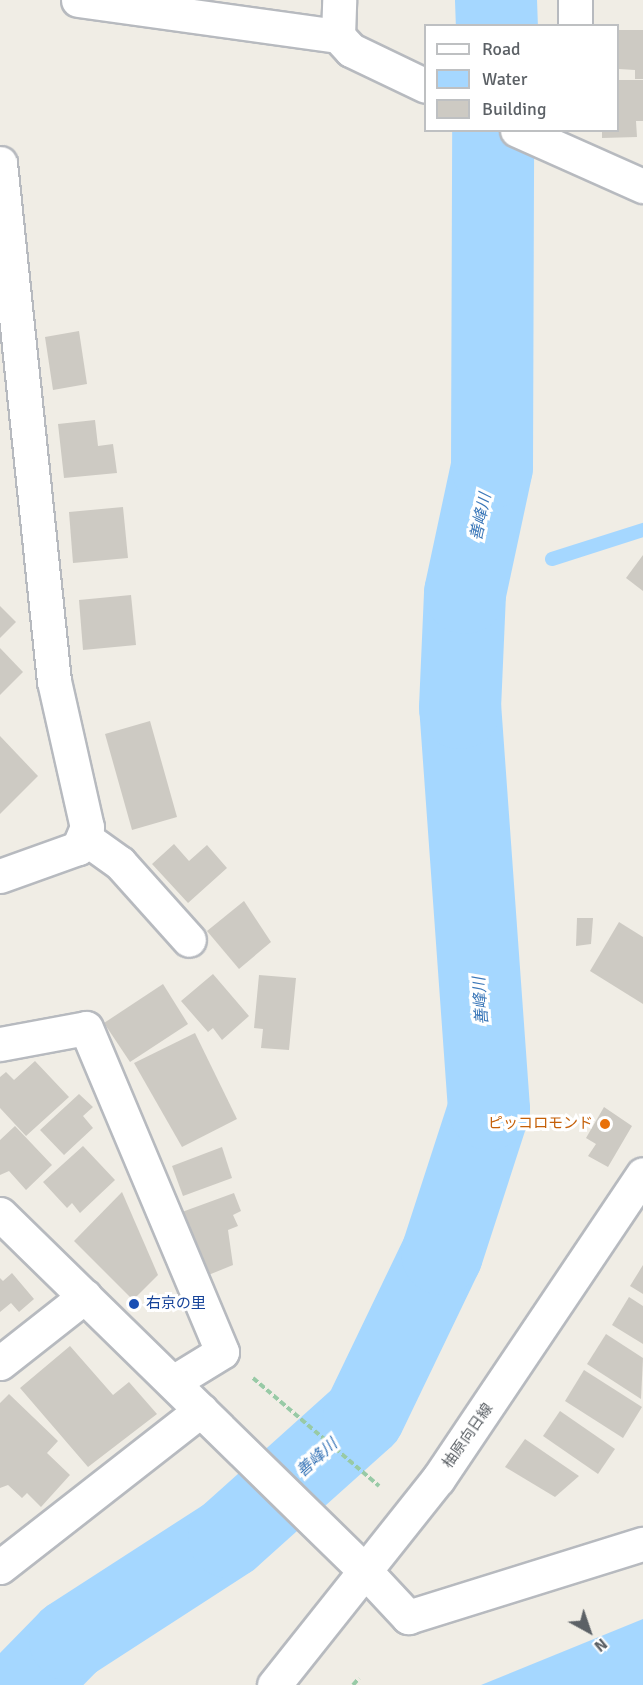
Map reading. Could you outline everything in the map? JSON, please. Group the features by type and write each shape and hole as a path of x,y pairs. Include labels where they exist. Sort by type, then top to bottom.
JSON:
{"street":[{"path":"78,0 344,43 424,85"},
{"path":"339,0 344,43"},
{"path":"575,0 575,24"},
{"path":"525,132 574,144 643,186"},
{"path":"0,163 5,249 54,681 87,827 85,838 78,848 1,874"},
{"path":"85,838 126,869 189,940"},
{"path":"0,1044 86,1028 222,1352 189,1398 0,1567"},
{"name":"柚原向日線","path":"274,1685 445,1470 643,1174"},
{"path":"0,1214 366,1572 408,1617 643,1544"},
{"path":"0,1363 85,1296"}],"path":[{"path":"222,1352 385,1490"},
{"path":"353,1685 359,1678"}],"water":[{"path":"643,1619 643,1685 481,1685"}],"building":[{"path":"619,30 643,30 643,79 635,79 635,70 619,69"},
{"path":"619,80 643,80 643,121 636,121 637,137 602,138 602,132 619,132"},
{"path":"79,331 87,384 53,390 45,337"},
{"path":"95,420 98,446 113,444 117,473 64,478 58,424"},
{"path":"123,507 128,558 73,563 69,512"},
{"path":"643,555 643,591 626,578"},
{"path":"131,595 136,645 83,650 79,600"},
{"path":"0,606 16,622 0,638"},
{"path":"0,648 23,672 0,695"},
{"path":"150,721 177,817 132,830 105,734"},
{"path":"0,736 38,776 0,814"},
{"path":"174,844 189,861 207,845 227,868 188,903 152,864"},
{"path":"244,901 271,942 239,969 207,931"},
{"path":"577,918 593,918 591,944 576,946"},
{"path":"619,922 643,937 643,1004 590,971"},
{"path":"213,974 249,1016 222,1040 213,1028 208,1032 181,1001"},
{"path":"259,975 296,978 289,1050 261,1048 263,1029 254,1028"},
{"path":"163,984 188,1024 130,1062 104,1023"},
{"path":"195,1033 237,1119 182,1147 134,1063"},
{"path":"35,1061 69,1097 26,1136 0,1108 0,1077 6,1072 14,1080"},
{"path":"79,1094 93,1107 83,1116 93,1128 64,1155 40,1130"},
{"path":"604,1107 632,1126 608,1167 588,1156 596,1144 586,1138"},
{"path":"15,1126 52,1165 26,1190 9,1171 0,1175 0,1140"},
{"path":"83,1146 115,1180 80,1213 72,1203 67,1208 43,1182"},
{"path":"222,1147 232,1178 183,1196 172,1166"},
{"path":"122,1192 158,1275 133,1300 74,1241"},
{"path":"234,1193 241,1211 233,1215 238,1226 228,1230 233,1265 206,1276 182,1212"},
{"path":"643,1265 643,1294 630,1286"},
{"path":"12,1273 34,1299 19,1312 11,1303 0,1312 0,1278 3,1281"},
{"path":"629,1297 643,1306 643,1344 612,1325"},
{"path":"606,1334 643,1358 641,1399 587,1364"},
{"path":"70,1346 113,1395 129,1382 157,1414 88,1467 20,1388"},
{"path":"584,1370 642,1407 623,1438 565,1401"},
{"path":"9,1394 58,1441 47,1453 70,1475 41,1507 27,1493 22,1498 8,1485 0,1488 0,1403"},
{"path":"560,1411 615,1449 598,1474 543,1436"},
{"path":"525,1439 579,1476 555,1497 505,1467"}],"waterway":[{"name":"善峰川","path":"496,0 497,24"},
{"name":"善峰川","path":"26,1685 70,1640 229,1537 364,1416 442,1254 489,1109 460,708 465,593 492,467 493,132"},
{"path":"552,559 643,530"}],"place":[{"name":"ピッコロモンド","path":"605,1124"},
{"name":"右京の里","path":"134,1304"}]}
